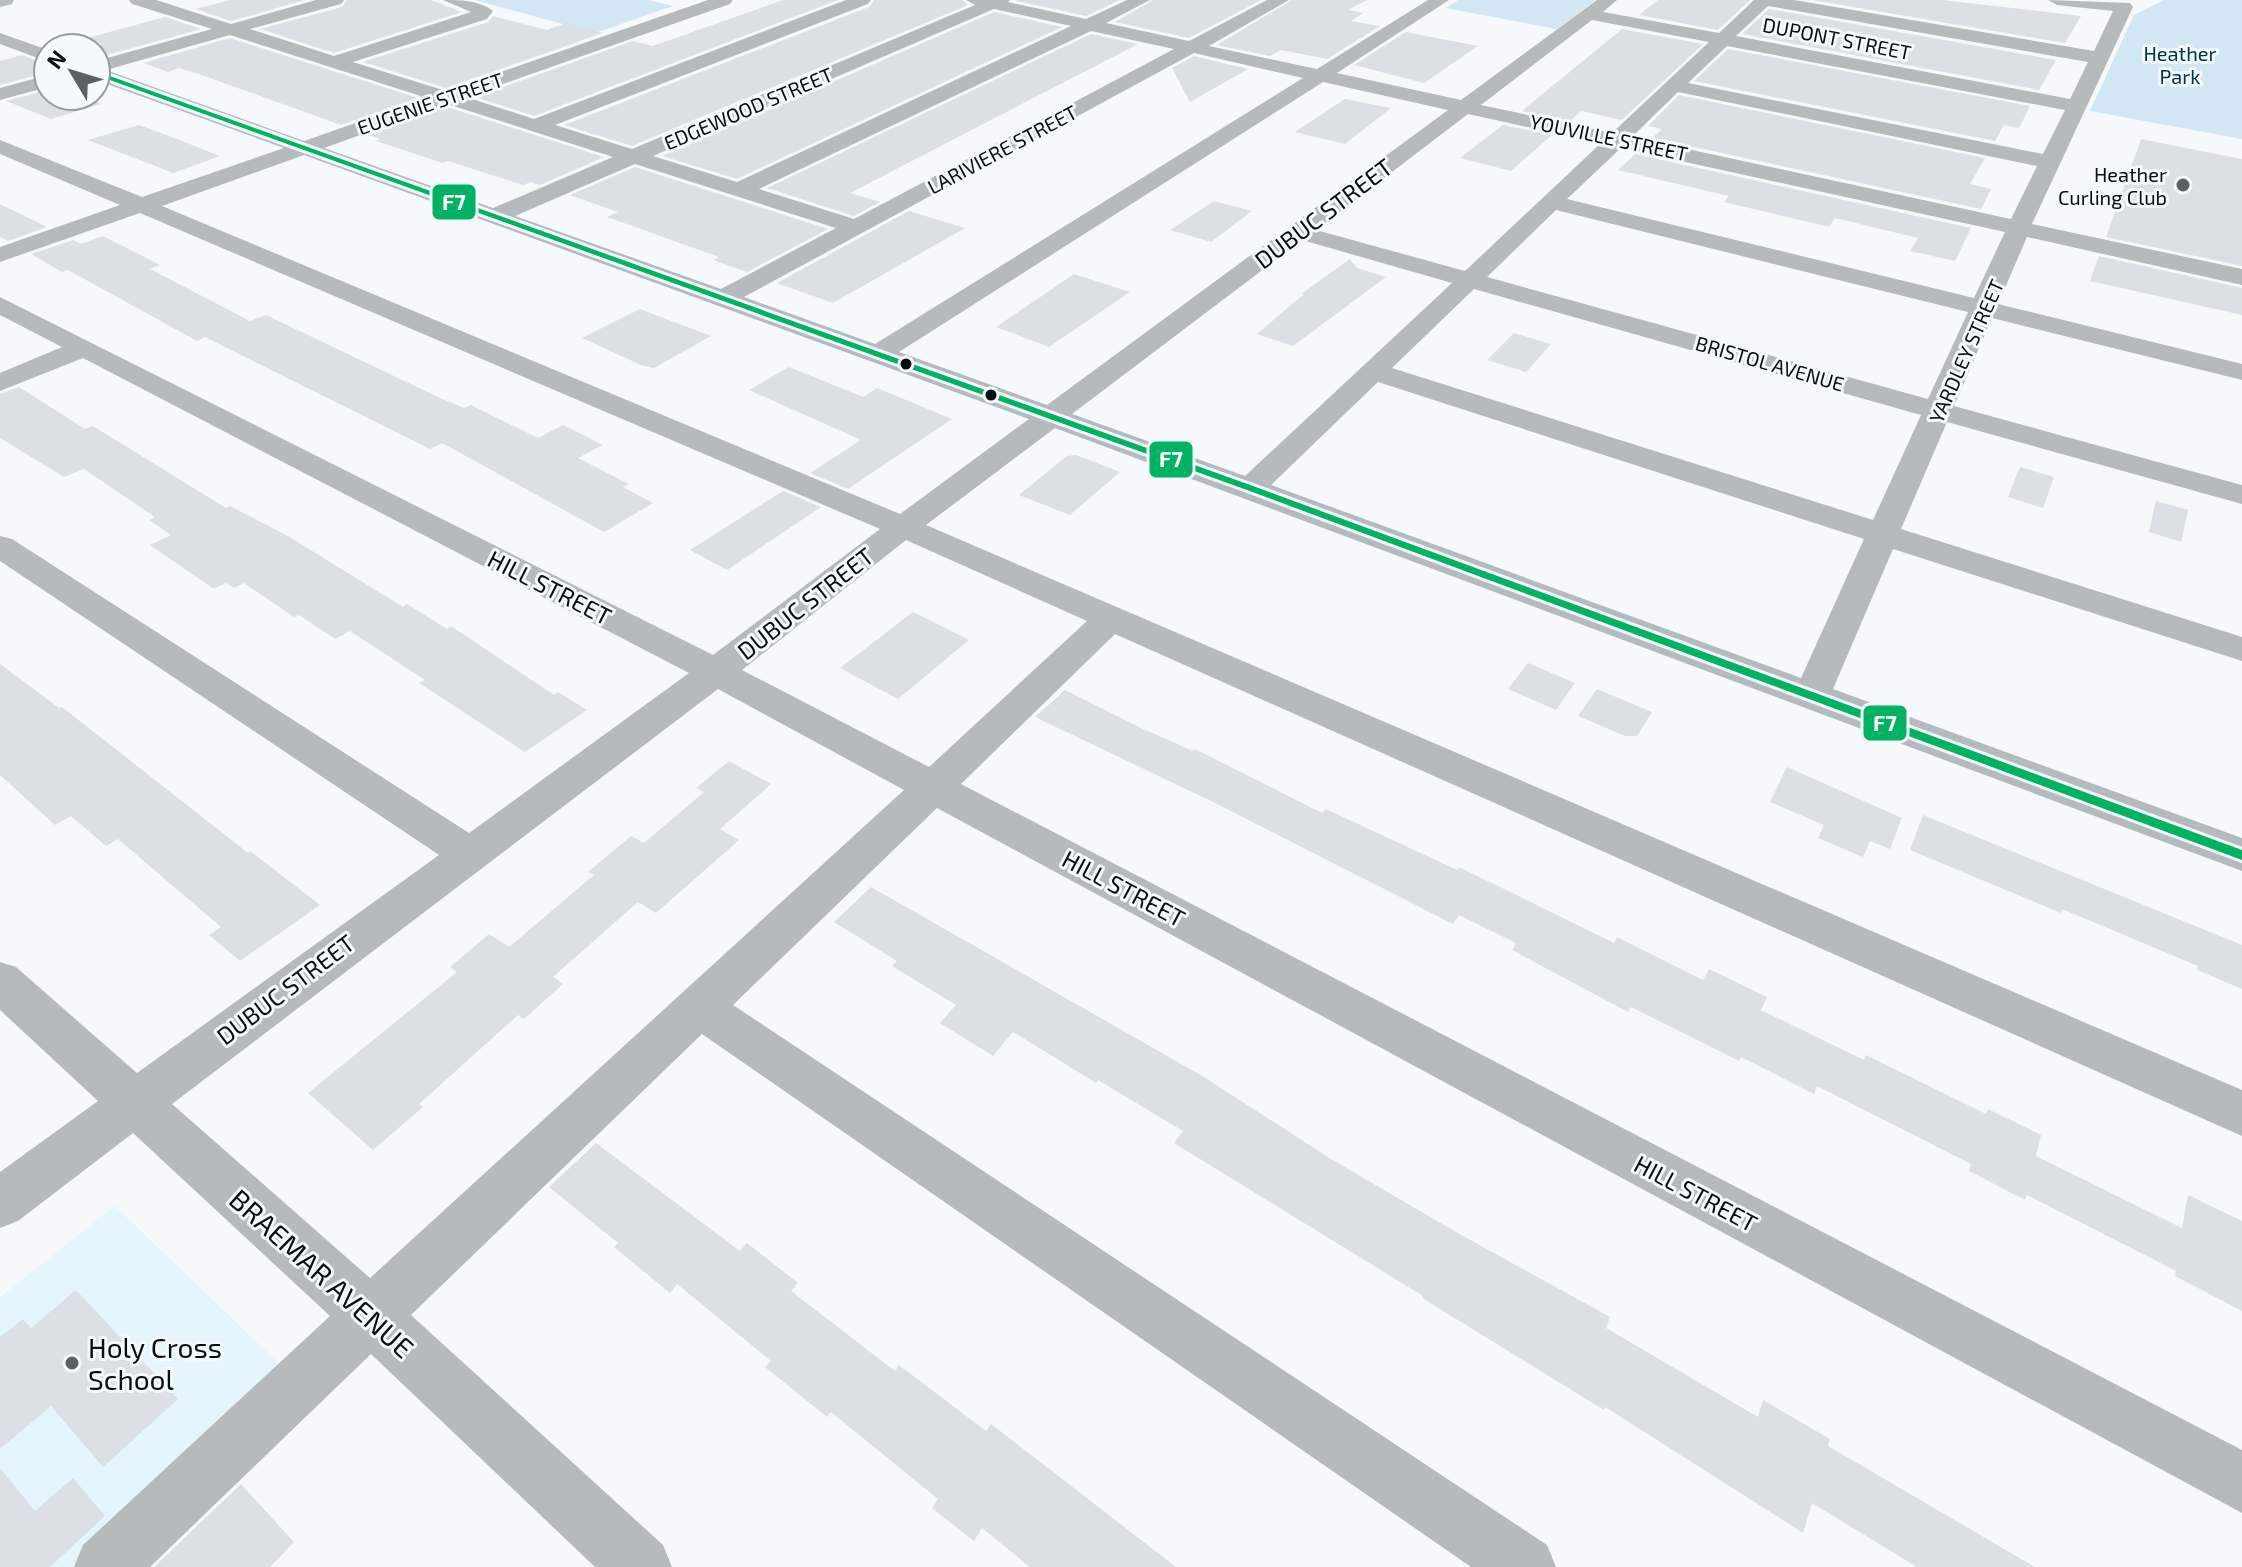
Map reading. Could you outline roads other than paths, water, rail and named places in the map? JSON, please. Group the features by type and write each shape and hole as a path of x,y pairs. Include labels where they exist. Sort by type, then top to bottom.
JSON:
{"street":[{"path":"138,0 856,227"},
{"path":"333,62 481,15 484,11 452,0"},
{"name":"EUGENIE STREET","path":"0,255 724,0"},
{"path":"534,126 862,0"},
{"path":"739,190 1141,0"},
{"name":"LARIVIERE STREET","path":"724,298 1280,0"},
{"path":"878,354 1440,0"},
{"name":"DUBUC STREET","path":"0,1203 716,672 903,527 1608,0"},
{"path":"1250,488 1764,0 2099,58"},
{"name":"YARDLEY STREET","path":"1811,696 2019,227 2124,7 2057,0"},
{"path":"112,65 328,1"},
{"name":"YOUVILLE STREET","path":"989,1 2242,277"},
{"name":"EDGEWOOD STREET","path":"494,216 989,1"},
{"name":"DUPONT STREET","path":"1588,14 2077,106"},
{"path":"0,38 32,50"},
{"path":"112,76 303,148 1250,488 2242,855"},
{"path":"0,94 32,85"},
{"path":"1676,86 2051,162"},
{"path":"0,146 903,527 2242,1113"},
{"path":"1551,202 2242,372"},
{"name":"BRISTOL AVENUE","path":"1298,232 2242,495"},
{"name":"HILL STREET","path":"0,305 716,672 2242,1483"},
{"path":"0,383 84,348"},
{"path":"1373,371 2242,649"},
{"path":"0,546 468,853"},
{"path":"105,1567 369,1314 1111,618"},
{"name":"BRAEMAR AVENUE","path":"0,981 369,1314 641,1567"},
{"path":"699,1007 1525,1567"}],"place":[{"name":"Heather Curling Club","path":"2183,185"},
{"name":"Holy Cross School","path":"72,1363"}],"park label":[{"name":"Heather Park","path":"2180,64"}]}
